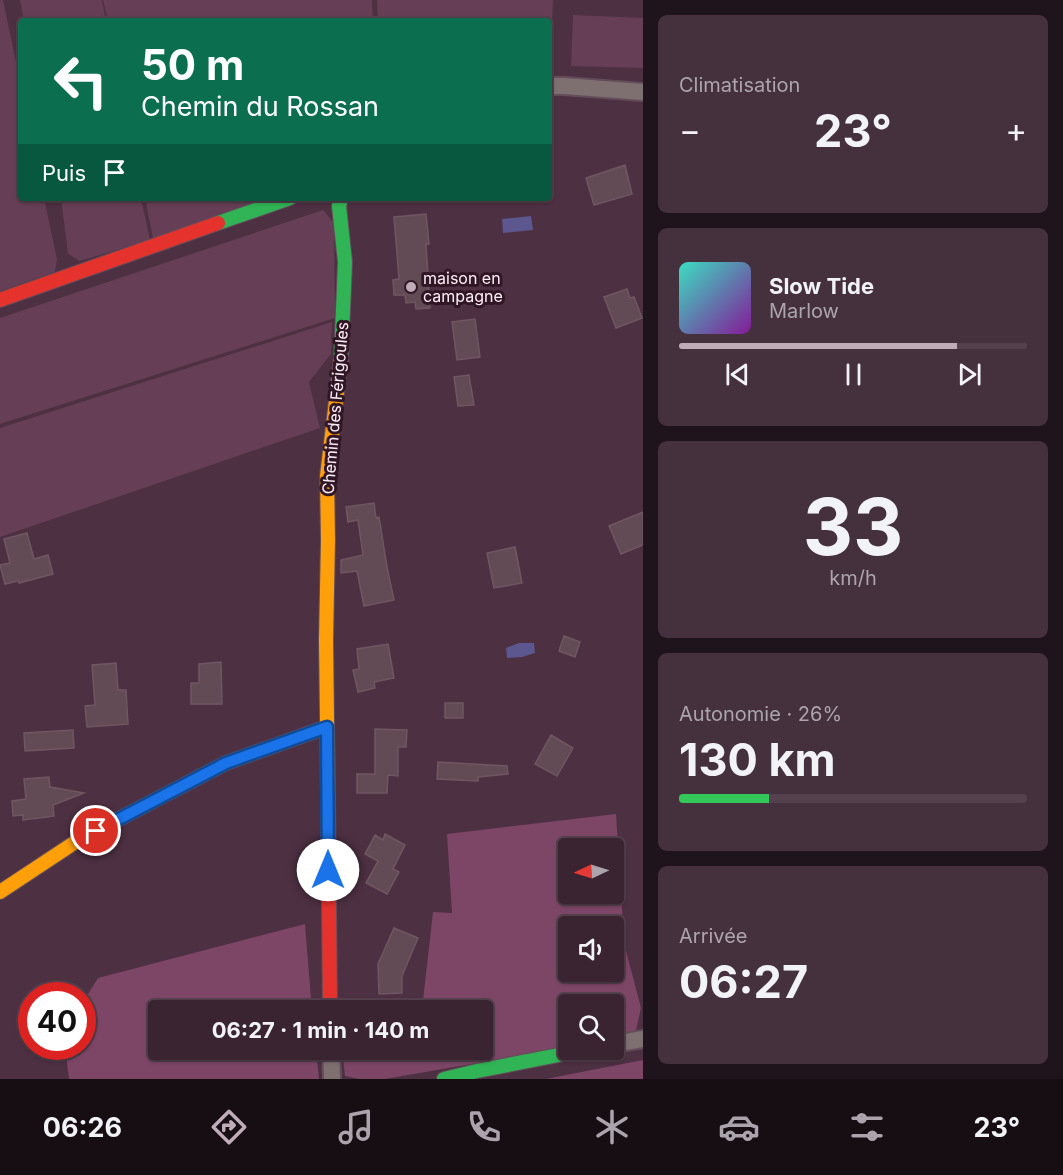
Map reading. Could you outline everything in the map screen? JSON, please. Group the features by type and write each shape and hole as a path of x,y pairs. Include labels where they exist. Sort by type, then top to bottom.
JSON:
{"street":[{"path":"552,86 643,92"},
{"path":"0,300 281,201"},
{"name":"Chemin des Férigoules","path":"330,1000 326,640 327,476 342,347 345,262 340,201"},
{"path":"0,892 77,841 226,763 327,727"},
{"path":"624,1042 643,1039"},
{"path":"444,1079 558,1055"},
{"path":"331,1060 332,1079"}],"shaded area":[{"path":"0,0 3,0 18,72 18,201 45,201 57,259 55,272 0,291"},
{"path":"20,0 102,0 105,18 23,18"},
{"path":"103,0 372,0 373,18 107,18"},
{"path":"377,0 553,0 552,25 552,18 378,18"},
{"path":"573,15 643,18 643,68 571,66"},
{"path":"61,201 142,201 150,240 80,261 68,254"},
{"path":"146,201 264,201 153,238"},
{"path":"323,210 334,223 335,318 0,424 0,318"},
{"path":"531,216 533,230 503,233 502,219"},
{"path":"332,322 331,354 309,382 320,428 0,537 0,428"},
{"path":"519,643 534,643 535,653 507,658 506,648"},
{"path":"616,814 617,838 558,838 558,904 622,904 622,916 558,916 558,982 624,982 624,943 641,1008 635,1035 624,1037 624,994 558,994 558,1049 385,1079 359,1079 345,1076 343,1060 493,1060 493,1000 423,1000 433,912 452,913 447,834"},
{"path":"305,924 311,1000 148,1000 148,1060 317,1060 319,1079 69,1079 67,1060 96,1060 96,982 98,978"},
{"path":"643,1060 643,1079 546,1079"}],"building":[{"path":"625,165 632,194 594,205 586,178"},
{"path":"426,214 430,308 416,309 415,302 406,303 405,295 394,295 393,280 399,279 394,217"},
{"path":"627,289 630,298 634,297 642,318 616,328 604,297"},
{"path":"475,319 480,357 457,360 452,322"},
{"path":"469,375 474,405 458,406 454,377"},
{"path":"374,503 376,518 379,517 394,600 364,606 357,571 341,573 341,560 363,555 358,520 348,522 346,507"},
{"path":"643,512 643,545 621,554 609,526"},
{"path":"27,533 34,559 48,555 53,574 19,583 18,581 5,584 0,565 10,563 4,539"},
{"path":"515,547 522,583 494,588 487,553"},
{"path":"564,636 580,642 575,657 559,651"},
{"path":"388,644 394,678 374,682 375,688 358,692 353,670 359,669 357,649"},
{"path":"221,662 222,704 191,704 191,683 199,683 199,664"},
{"path":"116,663 118,690 126,690 128,724 87,727 85,706 95,705 92,665"},
{"path":"445,703 463,703 463,718 445,718"},
{"path":"375,729 407,730 406,747 398,747 398,776 388,775 387,793 357,793 357,774 375,774"},
{"path":"73,730 74,748 25,751 24,733"},
{"path":"551,735 573,748 557,776 535,764"},
{"path":"438,762 507,766 508,774 478,777 478,781 437,779"},
{"path":"49,777 50,787 84,793 53,805 54,816 23,820 23,815 13,816 12,801 26,799 24,779"},
{"path":"385,834 405,845 393,869 399,872 387,894 366,883 378,861 365,854 375,835 383,840"},
{"path":"394,928 418,938 402,976 402,993 379,994 378,964"}],"traffic: fast":[{"path":"218,223 281,201"},
{"path":"340,201 345,262 341,359"},
{"path":"444,1079 558,1055"}],"traffic: slow":[{"path":"328,797 327,476 341,359"},
{"path":"0,892 77,841 226,763 327,727"}],"traffic: jam":[{"path":"0,300 218,223"},
{"path":"328,797 330,1000"}],"place":[{"name":"maison en campagne","path":"411,287"}],"route":[{"path":"96,831 226,763 327,727 328,870"}]}
